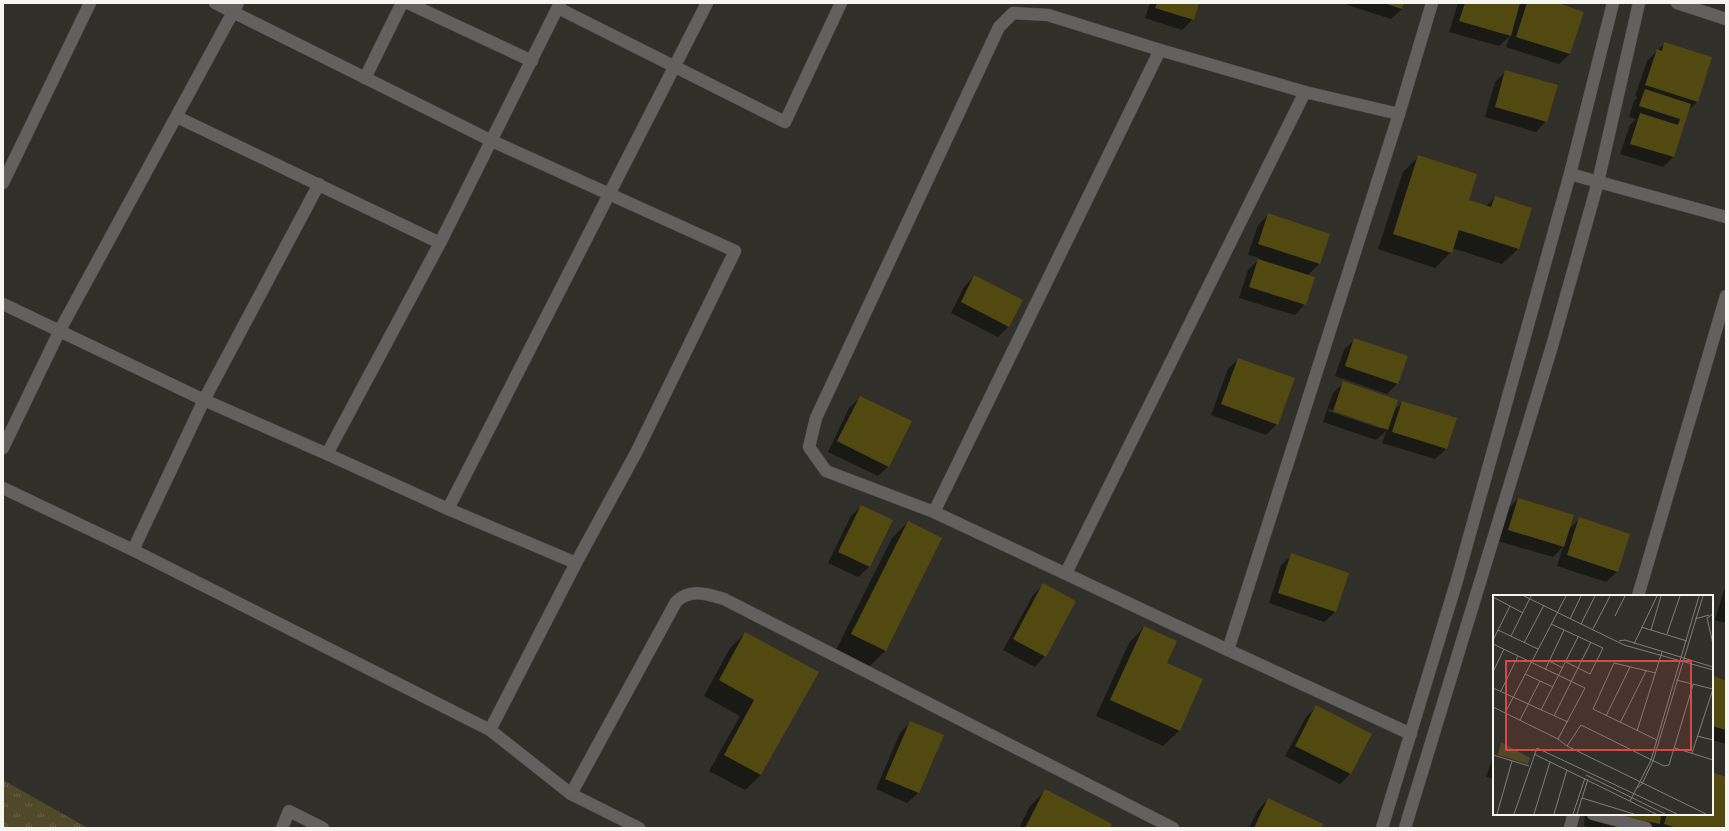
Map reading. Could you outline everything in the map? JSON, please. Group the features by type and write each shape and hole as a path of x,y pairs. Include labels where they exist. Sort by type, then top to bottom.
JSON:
{"street":[{"path":"3,183 90,3"},
{"path":"215,3 235,7 365,78 492,141 735,251 637,451 576,563 490,730"},
{"path":"365,78 402,3"},
{"path":"408,3 532,61"},
{"path":"448,509 707,3"},
{"path":"328,454 440,243 559,5 675,68 785,122 841,3"},
{"path":"1228,650 1399,114 1432,3"},
{"path":"1382,828 1457,580 1570,174 1613,3"},
{"path":"1405,828 1552,346 1598,182 1639,3"},
{"path":"1677,3 1726,19"},
{"path":"3,448 60,330 177,117 235,7"},
{"path":"1399,114 1306,92 1160,50 1048,15 1013,13 998,27 816,418 809,447 826,471 934,512 1411,734"},
{"path":"934,512 1160,50"},
{"path":"1066,573 1306,92"},
{"path":"177,117 440,243"},
{"path":"1570,174 1726,217"},
{"path":"133,550 204,400 319,184"},
{"path":"1638,595 1726,296"},
{"path":"3,304 204,400 328,454 448,509 576,563"},
{"path":"3,488 133,550 490,730 571,794 639,828"},
{"path":"571,794 676,602 682,596 700,593 724,599 1173,828"},
{"path":"282,828 290,811 323,828"},
{"path":"1570,828 1574,815"},
{"path":"1597,815 1646,828"}],"green space":[{"path":"3,780 88,828 3,828"}],"building":[{"path":"1157,3 1199,3 1194,20 1155,8"},
{"path":"1384,3 1404,3 1402,9"},
{"path":"1465,3 1520,3 1511,36 1459,21"},
{"path":"1527,3 1558,3 1584,12 1570,54 1516,37"},
{"path":"1664,42 1712,57 1698,102 1645,85 1657,49 1662,51"},
{"path":"1505,70 1558,85 1547,122 1495,107"},
{"path":"1645,89 1691,104 1674,157 1630,144 1640,113 1678,125 1680,119 1639,106"},
{"path":"1418,155 1477,174 1469,200 1491,207 1495,196 1532,208 1519,249 1459,230 1452,253 1393,234"},
{"path":"1268,213 1330,234 1320,264 1258,244"},
{"path":"1258,259 1315,277 1306,305 1249,287"},
{"path":"974,275 1023,300 1009,327 961,302"},
{"path":"1354,338 1408,356 1398,384 1345,366"},
{"path":"1238,358 1295,378 1278,425 1221,404"},
{"path":"1343,381 1398,400 1388,430 1333,411"},
{"path":"860,396 912,421 889,467 837,441"},
{"path":"1402,401 1457,418 1447,449 1392,432"},
{"path":"1518,498 1574,515 1564,547 1508,530"},
{"path":"861,505 893,520 870,567 838,552"},
{"path":"1579,517 1630,534 1618,572 1567,555"},
{"path":"908,521 942,538 886,651 851,634"},
{"path":"1291,553 1349,573 1336,612 1278,593"},
{"path":"1043,583 1076,601 1046,657 1013,639"},
{"path":"1144,626 1177,641 1167,663 1203,679 1180,731 1110,700"},
{"path":"745,632 819,672 761,775 724,755 754,700 719,680"},
{"path":"1713,675 1726,681 1726,730 1713,726"},
{"path":"1316,705 1372,734 1351,774 1295,746"},
{"path":"910,721 944,735 919,793 885,779"},
{"path":"1713,772 1726,777 1725,828 1677,828 1664,824 1667,815 1713,815"},
{"path":"1045,789 1112,824 1110,828 1025,828"},
{"path":"1268,798 1323,824 1321,828 1254,828"},
{"path":"1617,815 1661,815 1660,824"}]}
